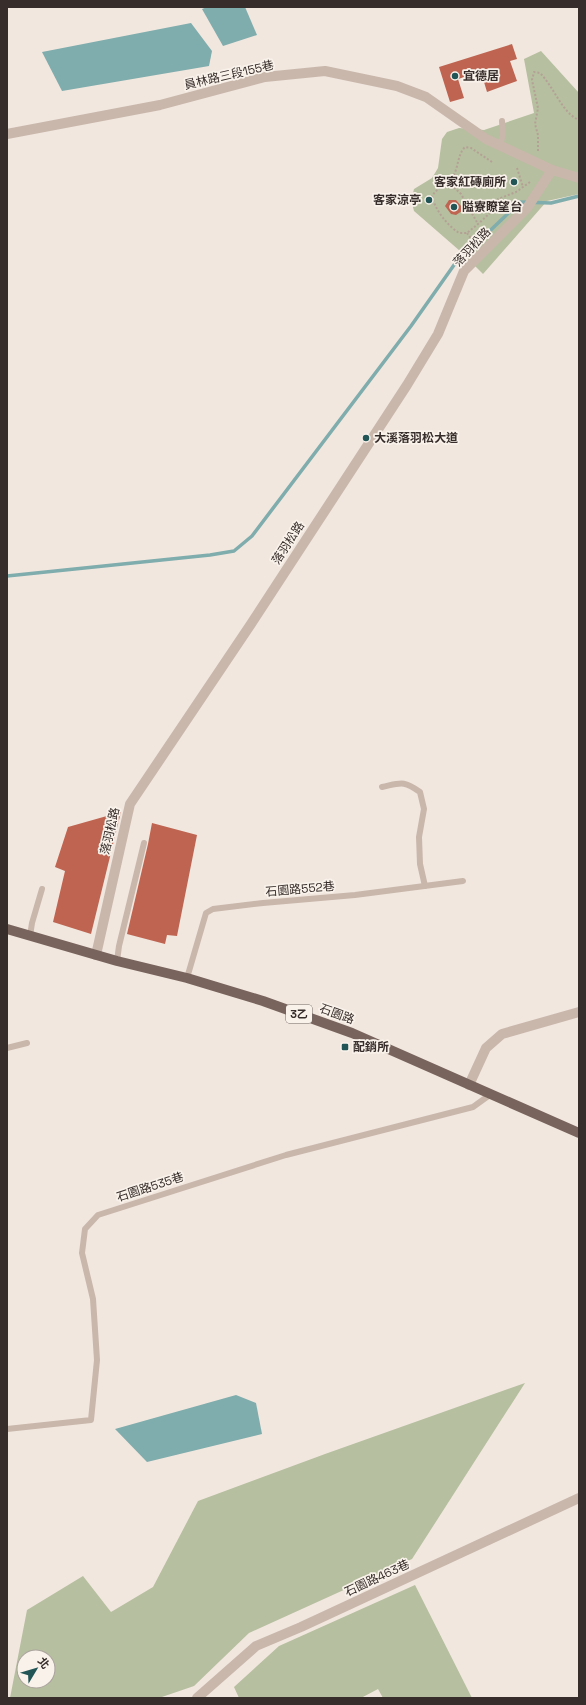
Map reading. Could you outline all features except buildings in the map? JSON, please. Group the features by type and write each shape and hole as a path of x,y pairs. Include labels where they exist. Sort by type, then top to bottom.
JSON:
{"main road":[{"name":"石園路","path":"7,929 117,961 187,978 263,1001 352,1033 579,1133"}],"street":[{"name":"員林路三段155巷","path":"7,134 160,105 265,77 325,71 397,86 426,97 486,139 552,170 579,178"},
{"name":"落羽松路","path":"96,955 130,804 247,631 407,385 438,334 464,271 527,208 552,170"},
{"path":"469,1084 486,1048 502,1034 579,1012"},
{"name":"石園路463巷","path":"197,1698 256,1646 301,1627 579,1498"}],"lane":[{"path":"500,145 503,135 502,122"},
{"path":"382,787 403,783 409,784 420,792 424,809 419,838 420,864 424,886"},
{"path":"117,961 119,946 144,843"},
{"name":"石園路552巷","path":"187,978 206,913 213,909 355,895 463,881"},
{"path":"30,936 32,923 42,889"},
{"path":"7,1048 27,1043"},
{"name":"石園路535巷","path":"7,1429 91,1420 97,1360 93,1299 82,1253 85,1229 98,1215 286,1155 473,1107 491,1094"}],"path":[{"path":"538,164 538,135 535,124 538,108 532,80 534,72 540,73 548,81 565,110 572,117 579,120"},
{"path":"492,162 471,148 466,147 462,151 454,174 436,190 432,196 434,203 454,229 459,233 466,233 478,224 490,213 498,199 523,187 531,181"},
{"path":"517,168 523,187"},
{"path":"447,181 460,194 478,224"},
{"path":"462,209 470,210"},
{"path":"466,233 472,240"}],"green space":[{"path":"541,51 579,93 579,194 547,201 483,274 460,251 414,211 411,200 414,189 432,178 438,168 442,139 447,132 459,128 484,130 534,113 524,59"},
{"path":"525,1383 412,1559 249,1633 194,1686 159,1698 10,1698 16,1667 16,1689 56,1689 56,1649 19,1649 27,1610 83,1576 111,1612 153,1587 198,1501"},
{"path":"415,1585 472,1698 383,1698 378,1689 361,1698 239,1698 234,1687 279,1646"}],"water":[{"path":"207,7 245,7 257,35 223,46 202,9"},
{"path":"191,23 212,51 209,66 62,91 42,52"},
{"path":"236,1395 256,1403 262,1434 147,1462 115,1429"}],"waterway":[{"path":"7,576 210,555 234,551 252,536 411,326 454,265 520,202 551,203 579,196"}],"place":[{"name":"宜德居","path":"455,76"},
{"name":"客家紅磚廁所","path":"514,182"},
{"name":"客家涼亭","path":"429,200"},
{"name":"隘寮瞭望台","path":"454,207"},
{"name":"大溪落羽松大道","path":"366,438"},
{"name":"配銷所","path":"345,1047"}]}
